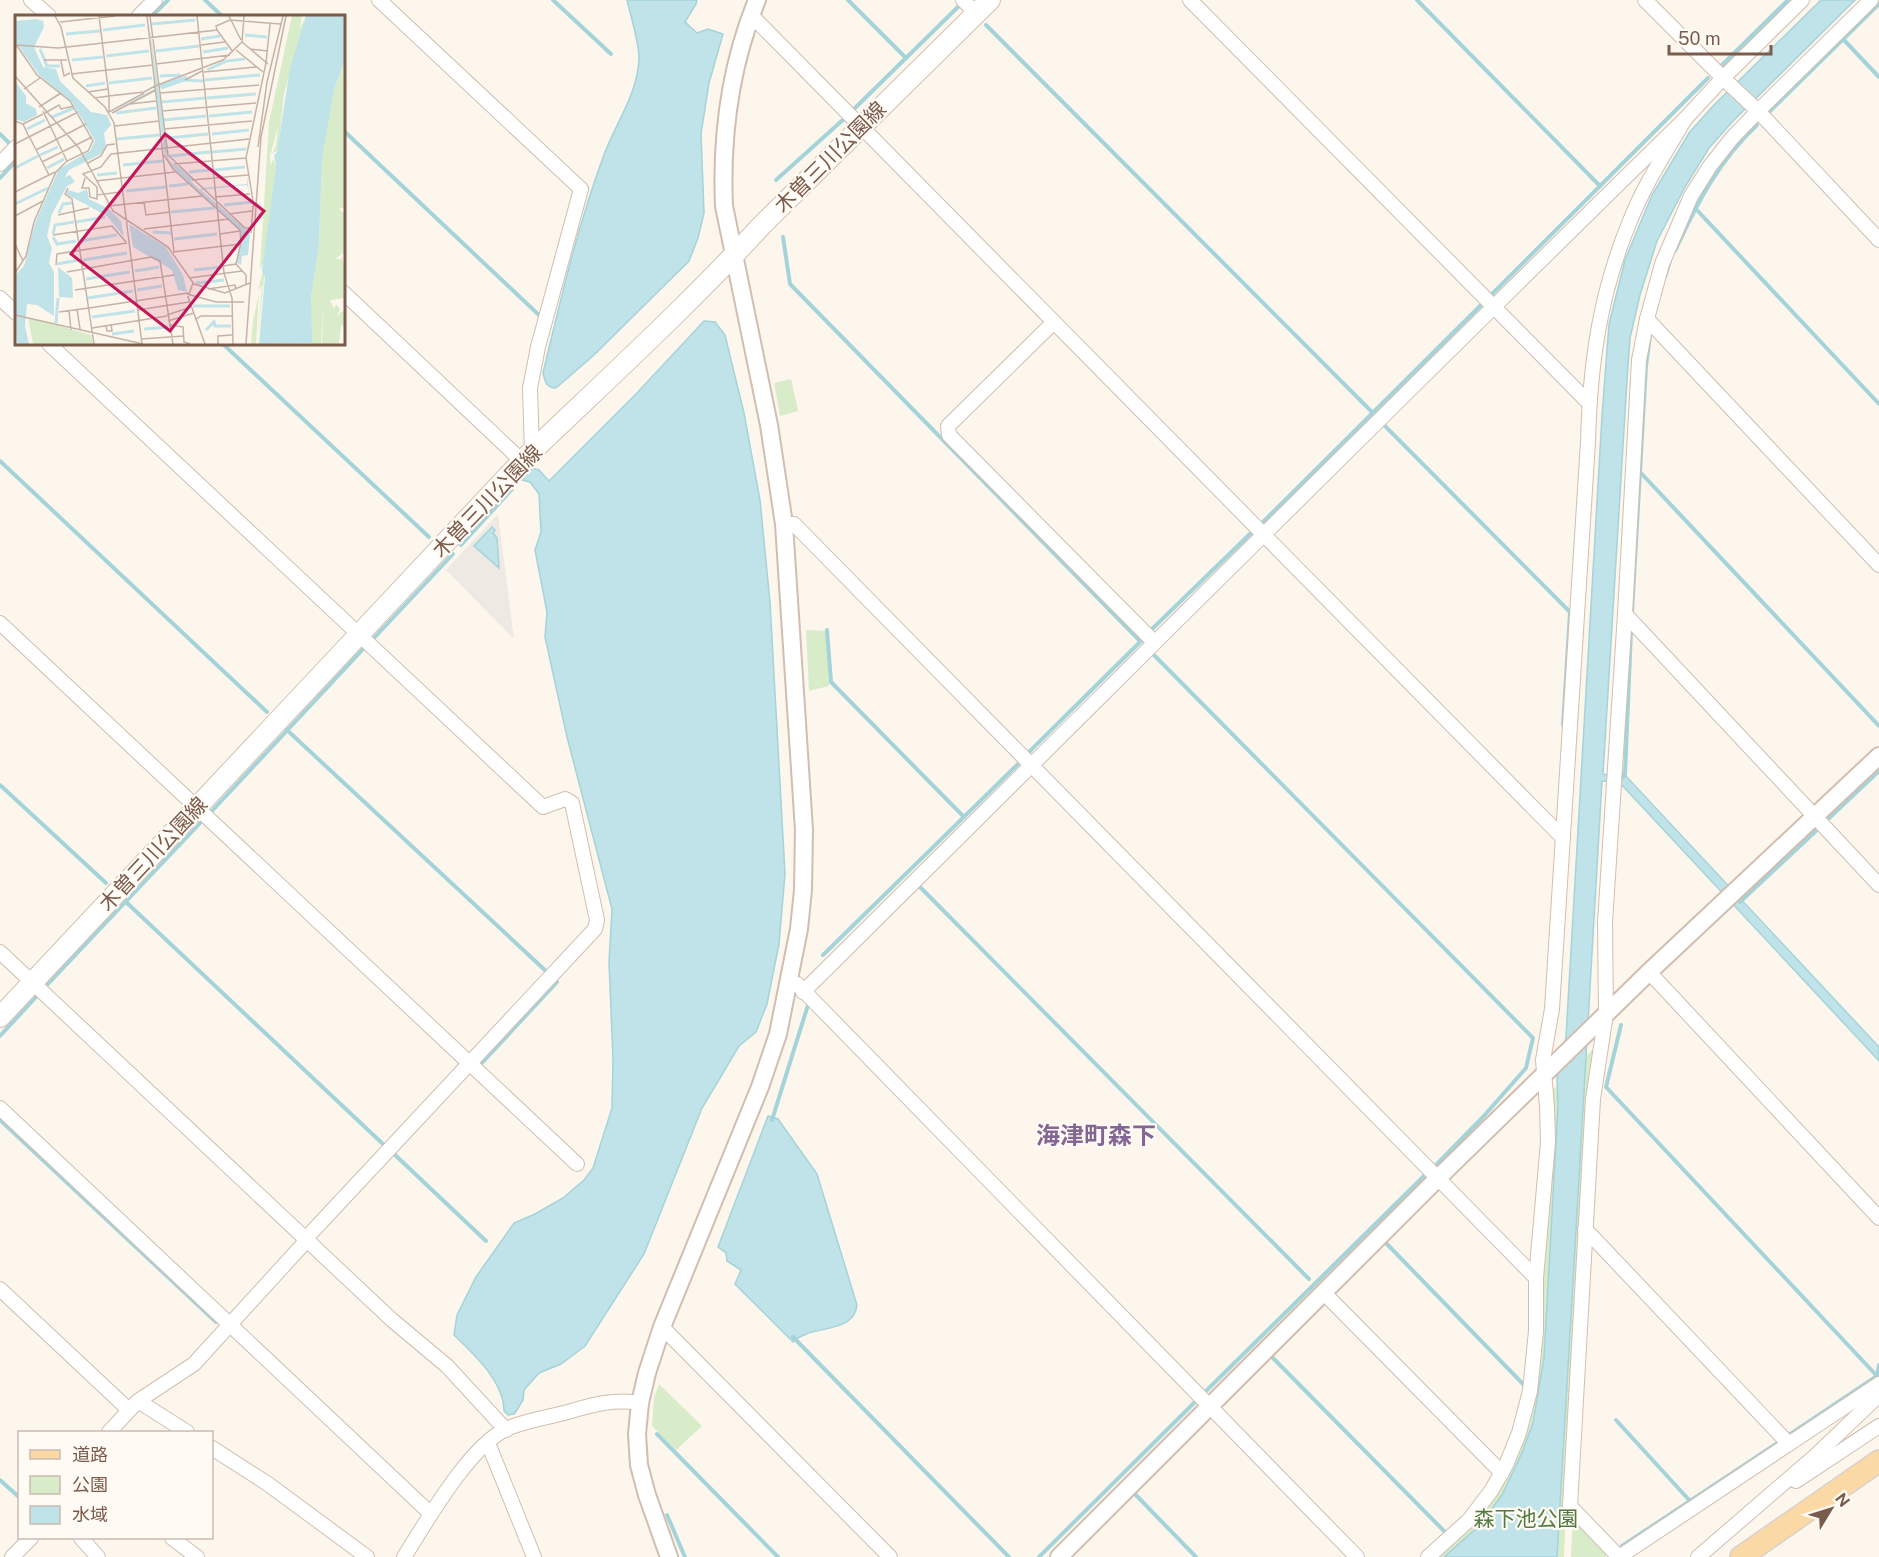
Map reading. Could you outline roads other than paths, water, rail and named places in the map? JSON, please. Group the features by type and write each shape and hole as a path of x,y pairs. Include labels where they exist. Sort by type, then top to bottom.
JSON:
{"main road":[{"name":"木曽三川公園線","path":"0,1017 527,457 610,379 735,255 762,225 862,126 976,4"},
{"path":"1741,1557 1879,1461"}],"street":[{"path":"31,0 48,15"},
{"path":"140,15 155,0"},
{"path":"379,0 582,189 538,347 530,388 527,457"},
{"path":"1190,0 1589,403"},
{"path":"1645,0 1757,110 1879,240"},
{"path":"803,992 1493,306 1725,81 1802,0"},
{"path":"1871,0 1757,110 1710,166 1691,196 1662,264 1647,319 1639,360 1605,922 1603,1017 1593,1099 1570,1506 1619,1557 1879,1384"},
{"path":"669,1557 639,1465 637,1434 640,1404 647,1372 662,1327 760,1087 778,1034 799,929 802,890 804,830 784,524 769,425 724,206 724,135 740,51 754,8 862,126 1563,838"},
{"path":"1428,1557 1469,1520 1491,1491 1502,1473 1519,1433 1530,1391 1536,1331 1536,1278 1548,1142 1543,1060 1552,1009 1589,403 1594,354 1609,277 1640,200 1685,119"},
{"path":"0,164 15,148"},
{"path":"345,294 527,457"},
{"path":"0,298 15,312"},
{"path":"1647,319 1879,565"},
{"path":"1054,322 948,426 949,435 1154,642"},
{"path":"50,345 543,807 565,799 572,803 597,920 595,929 310,1234 194,1364 134,1406 110,1431"},
{"path":"784,524 794,524 1536,1278"},
{"path":"1625,614 1879,885"},
{"path":"0,623 577,1164"},
{"path":"1059,1557 1438,1178 1648,972 1879,756"},
{"path":"0,952 392,1320 447,1366 506,1430"},
{"path":"1648,972 1879,1218"},
{"path":"790,976 803,992 1357,1557"},
{"path":"0,1108 431,1514"},
{"path":"1585,1229 1789,1444"},
{"path":"0,1289 134,1406 185,1431"},
{"path":"1324,1293 1502,1473"},
{"path":"662,1327 890,1557"},
{"path":"1698,1557 1831,1441 1879,1395"},
{"path":"404,1557 462,1469 488,1443 506,1430 595,1405 618,1401 640,1404"},
{"path":"1761,1503 1879,1426"},
{"path":"488,1443 534,1557"},
{"path":"213,1449 268,1484 367,1557"},
{"path":"12,1557 30,1539"},
{"path":"82,1539 98,1557"},
{"path":"173,1539 197,1557"}],"water":[{"path":"627,0 697,0 685,22 697,33 708,29 723,34 709,83 701,134 704,213 689,261 594,355 556,388 553,388 546,384 543,373 571,261 595,179 631,95 638,71 638,45"},
{"path":"1821,0 1855,0 1734,120 1709,148 1685,187 1657,241 1640,295 1630,338 1603,774 1620,772 1625,775 1879,1047 1879,1061 1619,782 1602,781 1557,1557 1444,1557 1479,1526 1502,1495 1533,1423 1544,1358 1558,1106 1557,1077 1566,1037 1609,324 1625,260 1652,195 1689,133 1713,106"},
{"path":"704,321 715,322 725,335 744,413 760,500 770,602 785,874 779,944 767,1004 756,1032 739,1046 702,1108 644,1254 585,1346 561,1364 539,1373 524,1390 523,1400 517,1410 514,1414 508,1415 504,1411 503,1400 493,1379 479,1360 454,1335 457,1315 476,1277 514,1223 563,1198 584,1180 593,1168 612,1108 613,1059 609,962 612,909 567,737 545,637 547,612 535,550 541,532 539,494 530,482 522,480 533,468 539,470 549,481 635,395"},
{"path":"492,527 497,538 499,568 474,546"},
{"path":"768,1116 778,1119 817,1174 857,1305 848,1321 801,1336 793,1342 735,1284 741,1270 727,1261 726,1253 718,1247"}],"waterway":[{"path":"153,15 168,0"},
{"path":"205,0 221,15"},
{"path":"553,0 611,54"},
{"path":"848,0 906,58"},
{"path":"1417,0 1600,186"},
{"path":"1720,67 1788,0"},
{"path":"854,109 961,4"},
{"path":"1770,111 1879,4"},
{"path":"986,25 1373,413"},
{"path":"1843,39 1879,77"},
{"path":"1490,296 1708,78"},
{"path":"776,180 845,118"},
{"path":"1675,251 1691,217 1720,168 1757,125"},
{"path":"345,132 540,316"},
{"path":"0,134 10,144"},
{"path":"0,178 15,162"},
{"path":"1695,208 1879,404"},
{"path":"783,237 790,284 1140,641"},
{"path":"1665,277 1670,261"},
{"path":"1261,524 1483,303"},
{"path":"1632,613 1646,366 1650,336"},
{"path":"224,345 429,537"},
{"path":"1384,425 1570,612 1563,725"},
{"path":"0,461 267,712"},
{"path":"1640,472 1879,726"},
{"path":"461,545 513,488"},
{"path":"1151,630 1253,531"},
{"path":"373,639 453,554"},
{"path":"827,630 831,682 964,817"},
{"path":"1622,778 1625,775 1631,631"},
{"path":"1028,753 1141,641"},
{"path":"210,813 365,647"},
{"path":"1153,654 1533,1038 1526,1068 1483,1117 1435,1166"},
{"path":"287,730 547,972"},
{"path":"823,955 1018,764"},
{"path":"1826,821 1879,771"},
{"path":"0,785 106,883"},
{"path":"47,985 202,821"},
{"path":"1740,902 1818,829"},
{"path":"918,885 1309,1279"},
{"path":"126,902 384,1145"},
{"path":"481,1064 557,982 554,979"},
{"path":"0,1036 36,997"},
{"path":"772,1120 808,1005"},
{"path":"1621,1025 1606,1087 1877,1376"},
{"path":"0,1120 216,1322"},
{"path":"393,1153 486,1241"},
{"path":"1204,1393 1425,1175"},
{"path":"1385,1242 1523,1384"},
{"path":"793,1337 1009,1557"},
{"path":"1272,1357 1447,1534"},
{"path":"1789,1435 1877,1376 1879,1365"},
{"path":"1039,1557 1196,1401"},
{"path":"1616,1420 1690,1501"},
{"path":"657,1434 778,1557"},
{"path":"1622,1546 1779,1442"},
{"path":"0,1480 18,1496"},
{"path":"1133,1492 1196,1557"},
{"path":"667,1515 685,1557"}],"district":[{"name":"海津町森下","path":"1096,1135"}],"park label":[{"name":"森下池公園","path":"1526,1518"}]}
